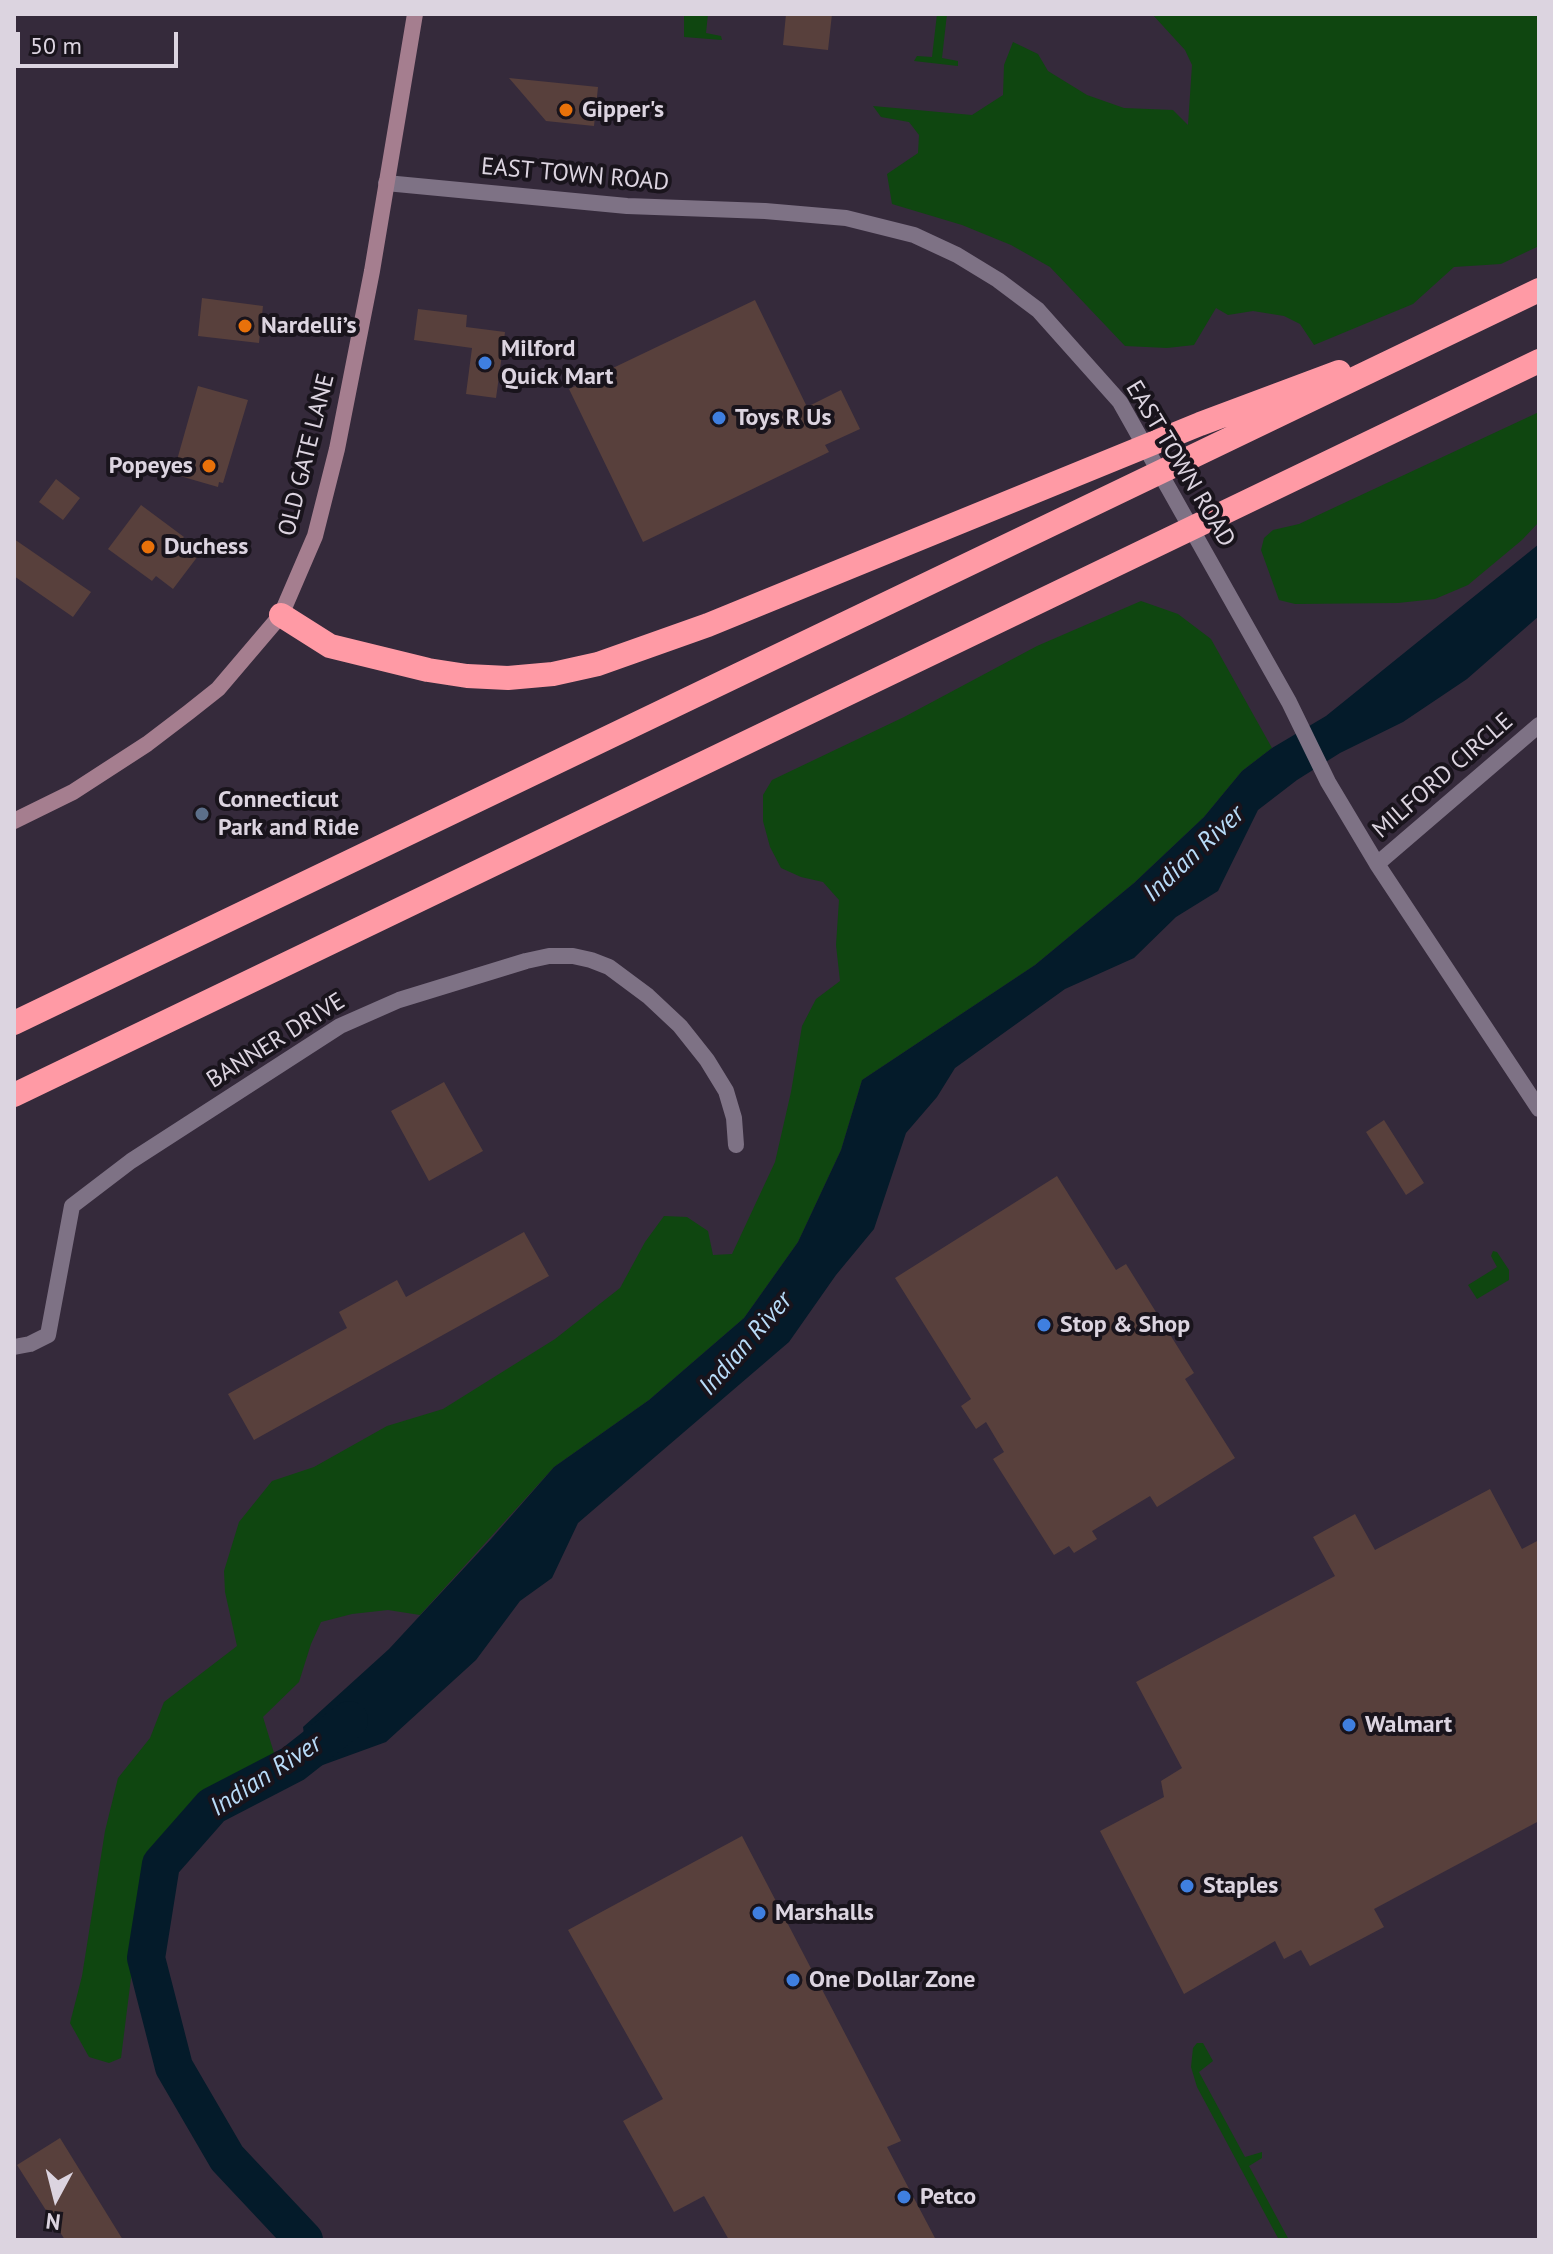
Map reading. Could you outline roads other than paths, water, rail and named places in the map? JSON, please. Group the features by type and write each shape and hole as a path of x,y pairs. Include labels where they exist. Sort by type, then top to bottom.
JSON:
{"highway":[{"path":"14,1023 1539,290"},
{"path":"281,615 330,646 428,670 508,678 553,674 598,664 708,625 1200,424 1451,333"},
{"path":"14,1095 1539,361"},
{"path":"14,1101 111,1048"}],"main road":[{"name":"OLD GATE LANE","path":"14,821 73,792 147,744 189,712 218,689 281,615 315,536 337,449 415,14"}],"street":[{"name":"EAST TOWN ROAD","path":"386,183 627,206 814,214 884,226 914,235 957,255 1038,310 1120,402 1289,702 1328,782 1377,864 1539,1109"},
{"name":"MILFORD CIRCLE","path":"1377,864 1539,725"},
{"name":"BANNER DRIVE","path":"14,1347 30,1344 48,1335 72,1206 131,1161 351,1020 399,1000 526,961 561,956 591,960 609,967 648,996 680,1026 726,1091 734,1118 736,1145"}],"water":[{"path":"1539,544 1539,616 1467,679 1403,722 1340,753 1258,810 1218,891 1176,917 1134,958 1065,989 955,1068 937,1097 906,1133 874,1229 836,1275 789,1342 578,1523 552,1578 520,1601 476,1660 386,1742 309,1770 303,1727 389,1649 554,1467 649,1400 744,1318 798,1242 841,1150 862,1080 1035,965 1134,883 1204,817 1242,771 1272,748 1326,716"}],"waterway":[{"name":"Indian River","path":"304,2240 227,2158 174,2067 146,1958 161,1864 212,1806 293,1764 349,1720"}],"place":[{"name":"Gipper's","path":"566,110"},
{"name":"Nardelli’s","path":"245,326"},
{"name":"Milford Quick Mart","path":"485,363"},
{"name":"Toys R Us","path":"719,418"},
{"name":"Popeyes","path":"209,466"},
{"name":"Duchess","path":"148,547"},
{"name":"Connecticut Park and Ride","path":"202,814"},
{"name":"Stop & Shop","path":"1044,1325"},
{"name":"Walmart","path":"1349,1725"},
{"name":"Staples","path":"1187,1886"},
{"name":"Marshalls","path":"759,1913"},
{"name":"One Dollar Zone","path":"793,1980"},
{"name":"Petco","path":"904,2197"}]}
